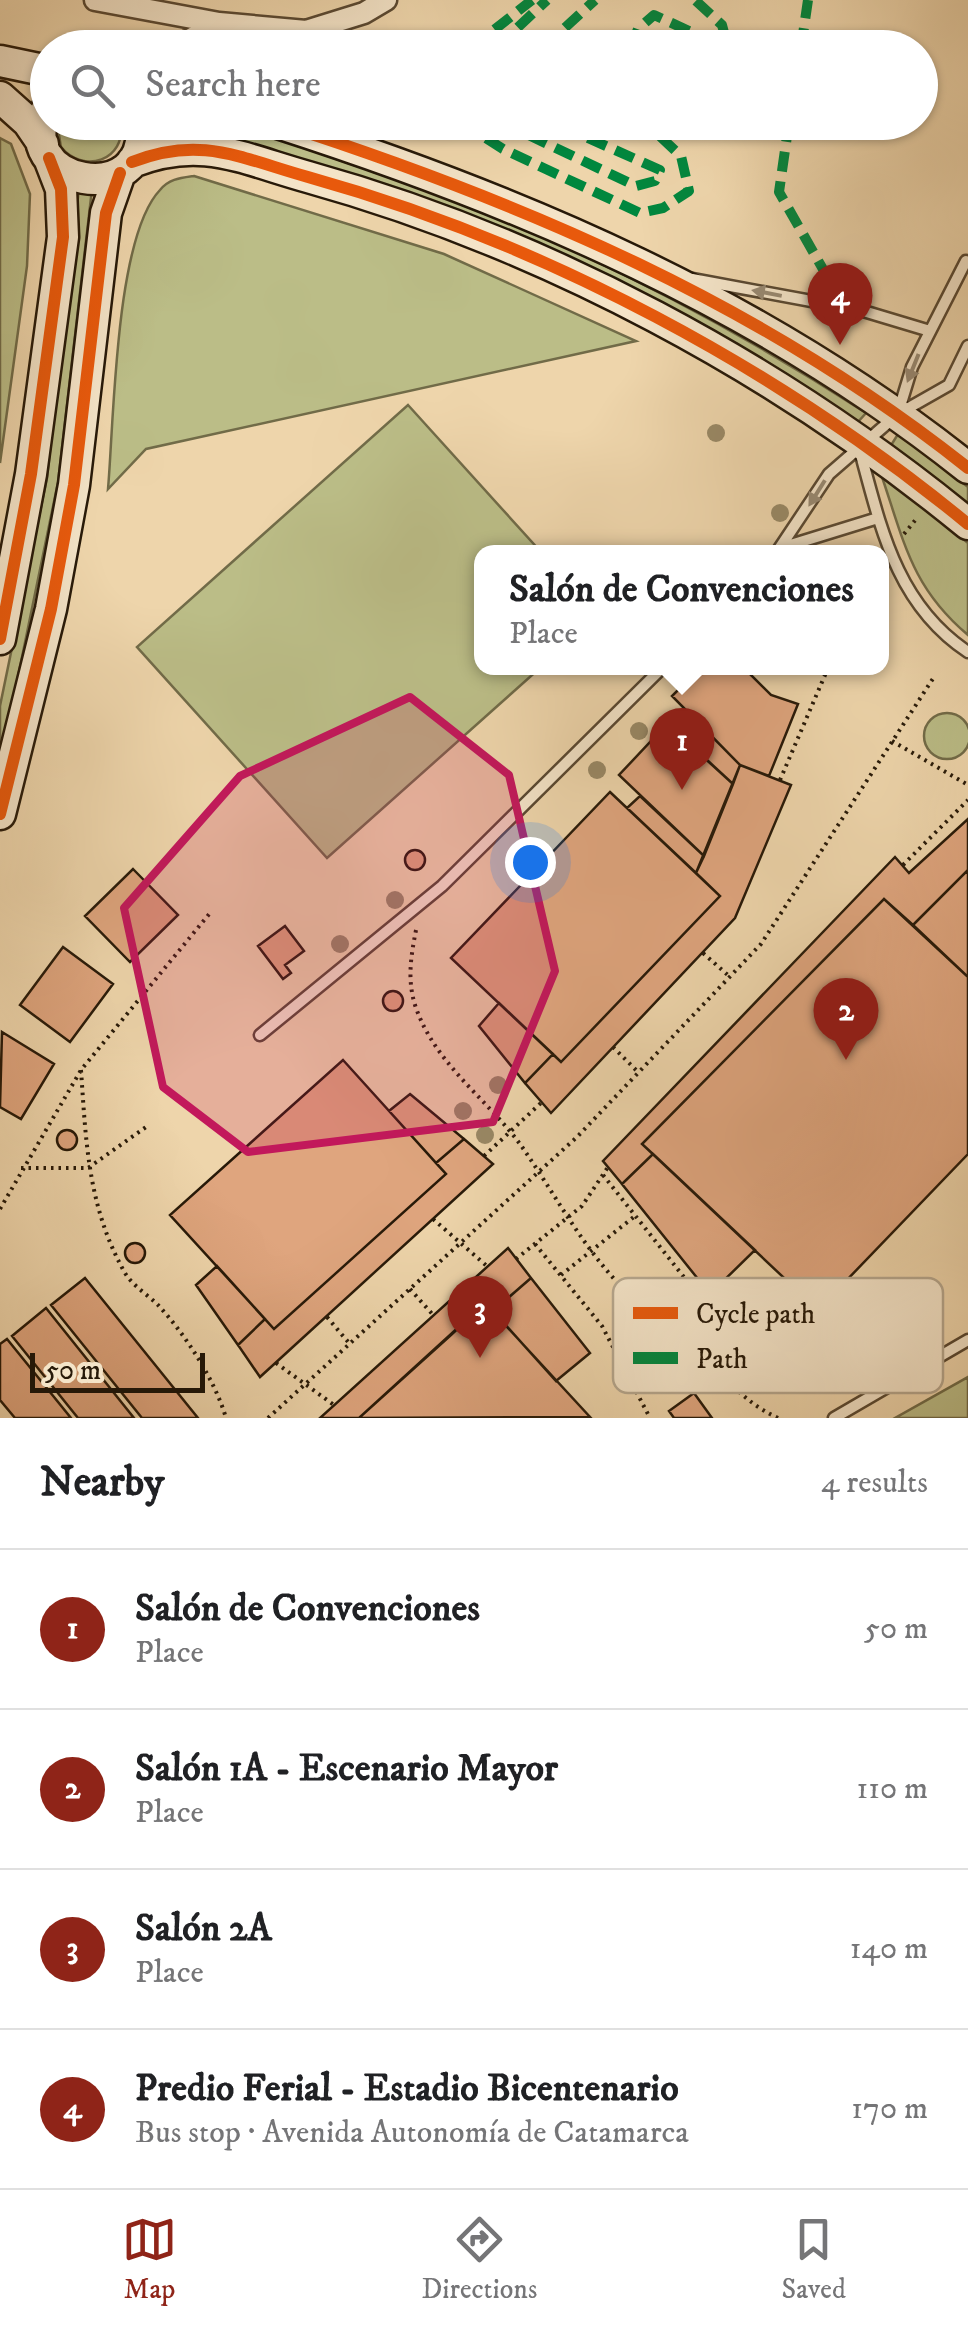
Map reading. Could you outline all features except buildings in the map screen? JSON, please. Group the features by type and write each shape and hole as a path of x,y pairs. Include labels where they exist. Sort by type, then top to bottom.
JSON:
{"main road":[{"path":"0,61 30,67"},
{"path":"0,97 30,125"},
{"path":"0,638 31,474 63,238 62,189 39,140"},
{"path":"44,140 46,151 74,178 89,181 169,149 199,147 366,194 445,221 693,339 808,408 968,524"},
{"path":"0,814 58,574 74,485 106,213 126,167 140,148 140,140"},
{"path":"329,140 453,181 658,272 898,414 968,468"}],"street":[{"path":"95,0 219,23 295,30"},
{"path":"309,30 364,13 386,0"},
{"path":"206,30 219,23"}],"lane":[{"path":"898,414 912,367 966,261"},
{"path":"658,272 860,310 930,331"},
{"path":"783,545 828,474 898,414 948,385 967,352"},
{"path":"859,445 878,518 919,611 940,634 968,652"},
{"path":"795,545 878,518"},
{"path":"260,1035 420,905 655,675"},
{"path":"943,1355 968,1340"},
{"path":"834,1418 877,1393"}],"path":[{"path":"902,536 923,511"},
{"path":"780,780 825,675"},
{"path":"268,1418 538,1174 761,944 934,676"},
{"path":"892,742 968,785"},
{"path":"903,866 968,800"},
{"path":"420,905 409,972 416,1007 468,1090 510,1134 568,1218 617,1278"},
{"path":"0,1209 81,1070 210,914"},
{"path":"702,953 730,977"},
{"path":"613,1048 638,1073"},
{"path":"81,1070 88,1168 98,1214 127,1276 160,1308 191,1349 226,1418"},
{"path":"484,1156 542,1102"},
{"path":"21,1168 88,1168 146,1126"},
{"path":"516,1259 582,1206 608,1167"},
{"path":"603,1174 685,1278"},
{"path":"561,1276 636,1216"},
{"path":"433,1219 488,1267"},
{"path":"535,1244 602,1326 613,1347"},
{"path":"410,1288 434,1316"},
{"path":"326,1317 349,1344"},
{"path":"276,1363 334,1405"},
{"path":"637,1393 650,1418"},
{"path":"737,1393 778,1418"}],"highlighted area":[{"path":"410,697 509,775 555,971 493,1122 248,1152 163,1087 124,908 240,776"}],"green space":[{"path":"0,138 11,144 30,194 27,266 0,463"},
{"path":"60,140 119,140 110,154 91,161 70,156"},
{"path":"224,140 281,140 414,185 549,239 742,337 866,413 857,423 268,151"},
{"path":"194,176 444,254 636,341 146,449 108,489 119,332 134,247 145,214 160,190 171,181"},
{"path":"79,188 92,189 58,482 0,764 0,706 47,478"},
{"path":"408,405 535,545 474,545 474,675 532,675 327,858 137,647"},
{"path":"898,434 968,487 968,505 890,447"},
{"path":"881,474 968,543 968,635 921,581"},
{"path":"947,713 964,719 969,727 969,745 964,753 947,759 930,753 924,736 930,719"},
{"path":"968,1377 968,1418 895,1418 943,1393"}],"marked path":[{"path":"494,30 532,0"},
{"path":"515,30 547,0"},
{"path":"562,30 595,0"},
{"path":"695,0 723,30"},
{"path":"804,30 808,0"},
{"path":"638,30 654,15 687,30"},
{"path":"489,140 640,213 663,208 689,191 681,156 664,140"},
{"path":"539,140 636,186 655,181 660,170 592,140"},
{"path":"786,140 779,192 832,285"}],"cycle path":[{"path":"329,140 549,223 724,308 889,409 968,468"},
{"path":"132,162 179,150 220,152 397,204 484,237 656,317 738,363 818,413 968,524"},
{"path":"0,639 31,474 63,237 61,189 49,158"},
{"path":"0,814 51,609 74,485 106,213 120,173"}],"place":[{"name":"Predio Ferial - Estadio Bicentenario","path":"840,345"},
{"name":"Salón de Convenciones","path":"682,790"},
{"name":"Salón 1A - Escenario Mayor","path":"846,1060"},
{"name":"Salón 2A","path":"480,1358"}]}
